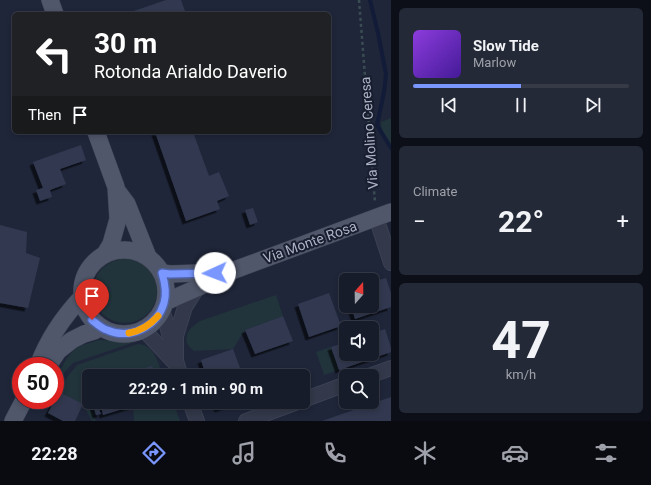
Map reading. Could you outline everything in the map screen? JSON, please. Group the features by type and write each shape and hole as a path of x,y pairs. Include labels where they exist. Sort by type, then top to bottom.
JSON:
{"main road":[{"path":"50,0 54,12"},
{"path":"97,134 116,187 127,204 148,257"},
{"path":"105,254 111,244 118,219 116,187"},
{"name":"Via Monte Rosa","path":"163,306 229,272 383,215"},
{"path":"133,250 148,257 162,273 166,287 163,306 158,317 143,329 127,334 115,333 101,327 92,320 85,309 82,297 82,285 86,272 101,256 115,251 133,250"},
{"name":"Via Monte Rosa","path":"162,273 229,272"},
{"path":"41,357 46,345 55,330 82,297"},
{"path":"54,357 58,351 72,340 101,327"},
{"path":"13,421 19,409"}],"street":[{"path":"383,215 391,263"},
{"path":"178,369 176,336 185,307 197,288"},
{"path":"163,306 178,369"},
{"path":"143,329 178,369"},
{"path":"379,372 391,368"},
{"path":"310,397 339,387"},
{"path":"193,409 197,421"},
{"path":"246,421 279,409"}],"path":[{"name":"Via Molino Ceresa","path":"359,0 383,215"}],"shaded area":[{"path":"391,118 391,145 382,133 381,122"},
{"path":"125,259 137,261 148,268 155,279 157,291 155,303 148,314 137,321 125,323 113,321 102,314 95,303 93,291 95,279 102,268 113,261"},
{"path":"276,295 283,316 245,330 233,349 194,351 189,346 186,339 188,333 192,327 200,321"},
{"path":"99,340 135,342 73,363 64,373 64,363 69,355 78,347"},
{"path":"138,344 144,345 152,351 160,369 82,369 82,404 64,394 64,383 77,365"},
{"path":"331,347 339,370 324,375 316,352"},
{"path":"86,409 92,409 96,421 92,421"},
{"path":"133,409 176,409 180,421 134,421"}],"building":[{"path":"166,0 181,0 185,12 131,12"},
{"path":"156,134 194,134 209,176 219,172 229,196 217,201 220,209 186,221"},
{"path":"81,145 86,160 60,169 66,184 50,190 52,197 40,201 36,190 43,188 33,162"},
{"path":"253,208 258,222 250,225 245,210"},
{"path":"0,225 27,232 26,253 40,258 28,308 0,303"},
{"path":"386,278 391,293 391,307 379,311 379,280"},
{"path":"329,293 339,321 339,327 309,337 298,304"},
{"path":"353,313 373,313 355,319"},
{"path":"283,316 293,341 255,354 245,330"},
{"path":"385,329 391,352 379,356 379,331"},
{"path":"339,344 339,361 365,361 339,370 331,347"},
{"path":"233,349 240,369 204,369 201,360"},
{"path":"152,366 153,369 142,369"},
{"path":"64,394 82,404 75,421 63,421 48,413 50,409 64,409"},
{"path":"391,397 391,421 322,421 356,409 379,409 379,401"},
{"path":"94,409 99,409 101,414 96,415"},
{"path":"102,409 123,409 103,415"}],"waterway":[{"path":"370,0 386,74 377,125 391,148"}],"slow traffic":[{"path":"129,333 143,329 158,316"}],"route":[{"path":"92,320 101,327 115,333 127,334 136,332 150,324 158,317 162,310 165,302 166,287 162,273 215,273"}]}
